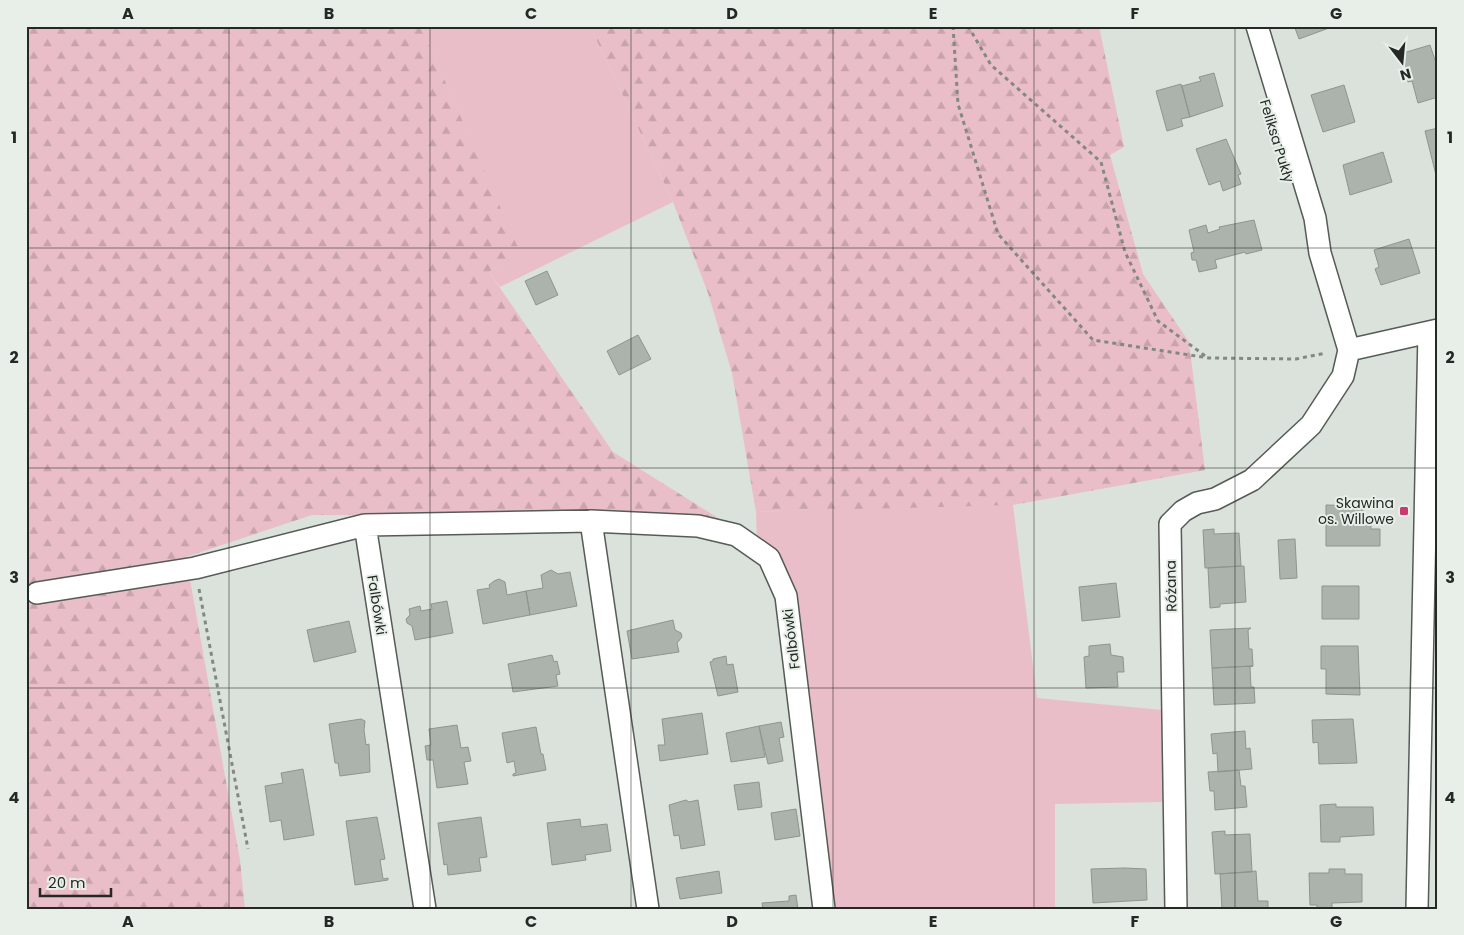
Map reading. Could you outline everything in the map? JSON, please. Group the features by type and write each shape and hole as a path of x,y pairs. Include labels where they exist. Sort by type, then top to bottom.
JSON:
{"street":[{"name":"Feliksa Pukły","path":"1242,26 1301,220 1320,253"},
{"name":"Feliksa Pukły","path":"1257,26 1315,218 1320,253 1349,350"},
{"path":"1349,350 1433,331 1417,909"},
{"name":"Różana","path":"1176,909 1170,524 1183,511 1197,503 1215,499 1252,480 1310,425 1343,376 1349,350"},
{"path":"591,521 648,909"},
{"name":"Falbówki","path":"425,909 365,525 591,521 698,526 736,535 769,558 786,596 824,909"},
{"path":"38,593 195,568 365,525"}],"path":[{"path":"953,26 958,104 998,234 1093,340 1209,358 1296,358 1349,350"},
{"path":"968,26 991,65 1101,162 1125,252 1158,321 1209,358"},
{"path":"195,568 248,848"}],"green space":[{"path":"26,26 421,26 519,250 489,272 613,452 726,523 591,516 312,515 186,557 240,860 245,909 26,909"},
{"path":"421,26 590,26 673,202 500,287 489,272 518,250"},
{"path":"590,26 1099,26 1124,147 1110,155 1143,274 1189,342 1205,470 1013,505 756,512 732,373 708,293 673,202"},
{"path":"988,504 1013,505 1037,698 1162,710 1163,802 1055,804 1055,909 833,909 801,666 757,543 756,512"}],"building":[{"path":"1291,26 1328,26 1329,28 1299,39 1295,28"},
{"path":"1430,45 1438,69 1438,97 1418,103 1412,81 1408,82 1400,54"},
{"path":"1214,73 1223,106 1190,117 1182,86 1201,81 1199,77"},
{"path":"1181,84 1190,117 1181,119 1183,126 1167,131 1156,91"},
{"path":"1344,85 1355,122 1323,132 1311,95"},
{"path":"1438,128 1438,179 1437,179 1425,131"},
{"path":"1226,139 1241,174 1238,175 1241,184 1223,191 1220,181 1209,185 1196,149"},
{"path":"1383,152 1392,182 1350,195 1343,165"},
{"path":"1254,220 1262,250 1246,254 1245,252 1215,260 1217,268 1199,272 1196,260 1192,260 1191,253 1194,252 1189,230 1206,225 1208,233 1220,229 1219,227"},
{"path":"1409,239 1420,273 1381,285 1375,269 1379,267 1374,250"},
{"path":"547,271 558,295 536,305 525,281"},
{"path":"638,335 651,359 619,375 607,351"},
{"path":"1326,505 1363,506 1363,518 1371,518 1371,529 1380,529 1380,546 1326,546"},
{"path":"1214,529 1214,534 1239,533 1241,566 1205,568 1203,530"},
{"path":"1295,539 1297,578 1280,579 1278,540"},
{"path":"1244,566 1246,602 1220,604 1220,607 1210,608 1208,568"},
{"path":"551,570 558,574 570,572 577,606 530,615 526,591 543,588 541,575"},
{"path":"499,579 505,582 507,595 526,591 530,615 483,624 477,590 490,588 489,585"},
{"path":"1116,583 1120,617 1082,621 1079,587"},
{"path":"1322,586 1359,586 1359,619 1322,619"},
{"path":"447,601 453,633 415,640 412,626 407,623 406,619 410,615 409,609 420,606 421,611 432,609 431,604"},
{"path":"673,620 675,630 681,633 682,637 677,643 679,652 632,659 627,631"},
{"path":"349,621 356,652 314,662 307,630"},
{"path":"1251,628 1248,630 1249,649 1252,649 1253,666 1212,668 1210,630"},
{"path":"1110,644 1111,655 1123,657 1124,672 1117,672 1118,687 1086,688 1084,657 1089,656 1089,646"},
{"path":"1321,646 1358,646 1360,695 1326,694 1326,669 1321,669"},
{"path":"552,655 554,662 557,661 560,674 556,675 558,686 513,692 508,664"},
{"path":"726,656 727,665 733,664 738,692 718,696 710,662 713,659"},
{"path":"1253,666 1250,667 1251,687 1254,687 1255,703 1214,705 1212,668"},
{"path":"702,713 708,754 660,761 658,745 665,745 662,719"},
{"path":"361,719 365,721 366,745 369,744 370,772 340,776 338,763 335,763 329,724"},
{"path":"1353,719 1357,763 1319,764 1318,742 1313,743 1312,720"},
{"path":"781,722 784,737 779,738 783,761 768,764 759,726"},
{"path":"457,725 461,748 468,747 471,761 464,762 468,784 437,788 433,760 427,760 425,746 431,745 429,729"},
{"path":"759,726 765,757 731,762 726,733"},
{"path":"536,727 546,770 513,776 516,773 514,761 507,763 502,733"},
{"path":"1245,731 1246,749 1250,748 1252,769 1218,772 1217,753 1213,754 1211,734"},
{"path":"303,769 314,835 284,840 281,820 270,822 265,786 283,783 281,773"},
{"path":"1239,770 1241,786 1245,786 1247,807 1215,810 1214,791 1210,791 1208,772"},
{"path":"759,782 762,807 738,810 734,785"},
{"path":"686,800 689,802 698,800 705,845 681,849 679,835 674,836 669,805"},
{"path":"1336,804 1336,807 1373,807 1374,835 1340,837 1340,842 1321,842 1320,805"},
{"path":"796,809 800,836 775,840 771,813"},
{"path":"377,817 385,859 380,860 383,879 388,878 388,880 355,885 346,821"},
{"path":"481,817 487,857 479,858 481,871 448,875 447,864 444,865 438,823"},
{"path":"580,819 581,827 607,824 611,851 585,855 586,860 552,865 547,823"},
{"path":"1225,831 1225,835 1250,834 1252,872 1215,874 1212,832"},
{"path":"1091,869 1146,869 1147,900 1093,903"},
{"path":"1329,869 1345,869 1345,874 1362,874 1362,902 1332,903 1332,909 1317,909 1317,905 1310,905 1309,873 1329,873"},
{"path":"719,871 722,893 680,899 676,878"},
{"path":"1256,871 1258,901 1268,901 1268,909 1222,909 1220,874"},
{"path":"796,895 798,909 763,909 762,903 789,901 789,896"}],"place":[{"name":"Skawina os. Willowe","path":"1404,511"}]}
